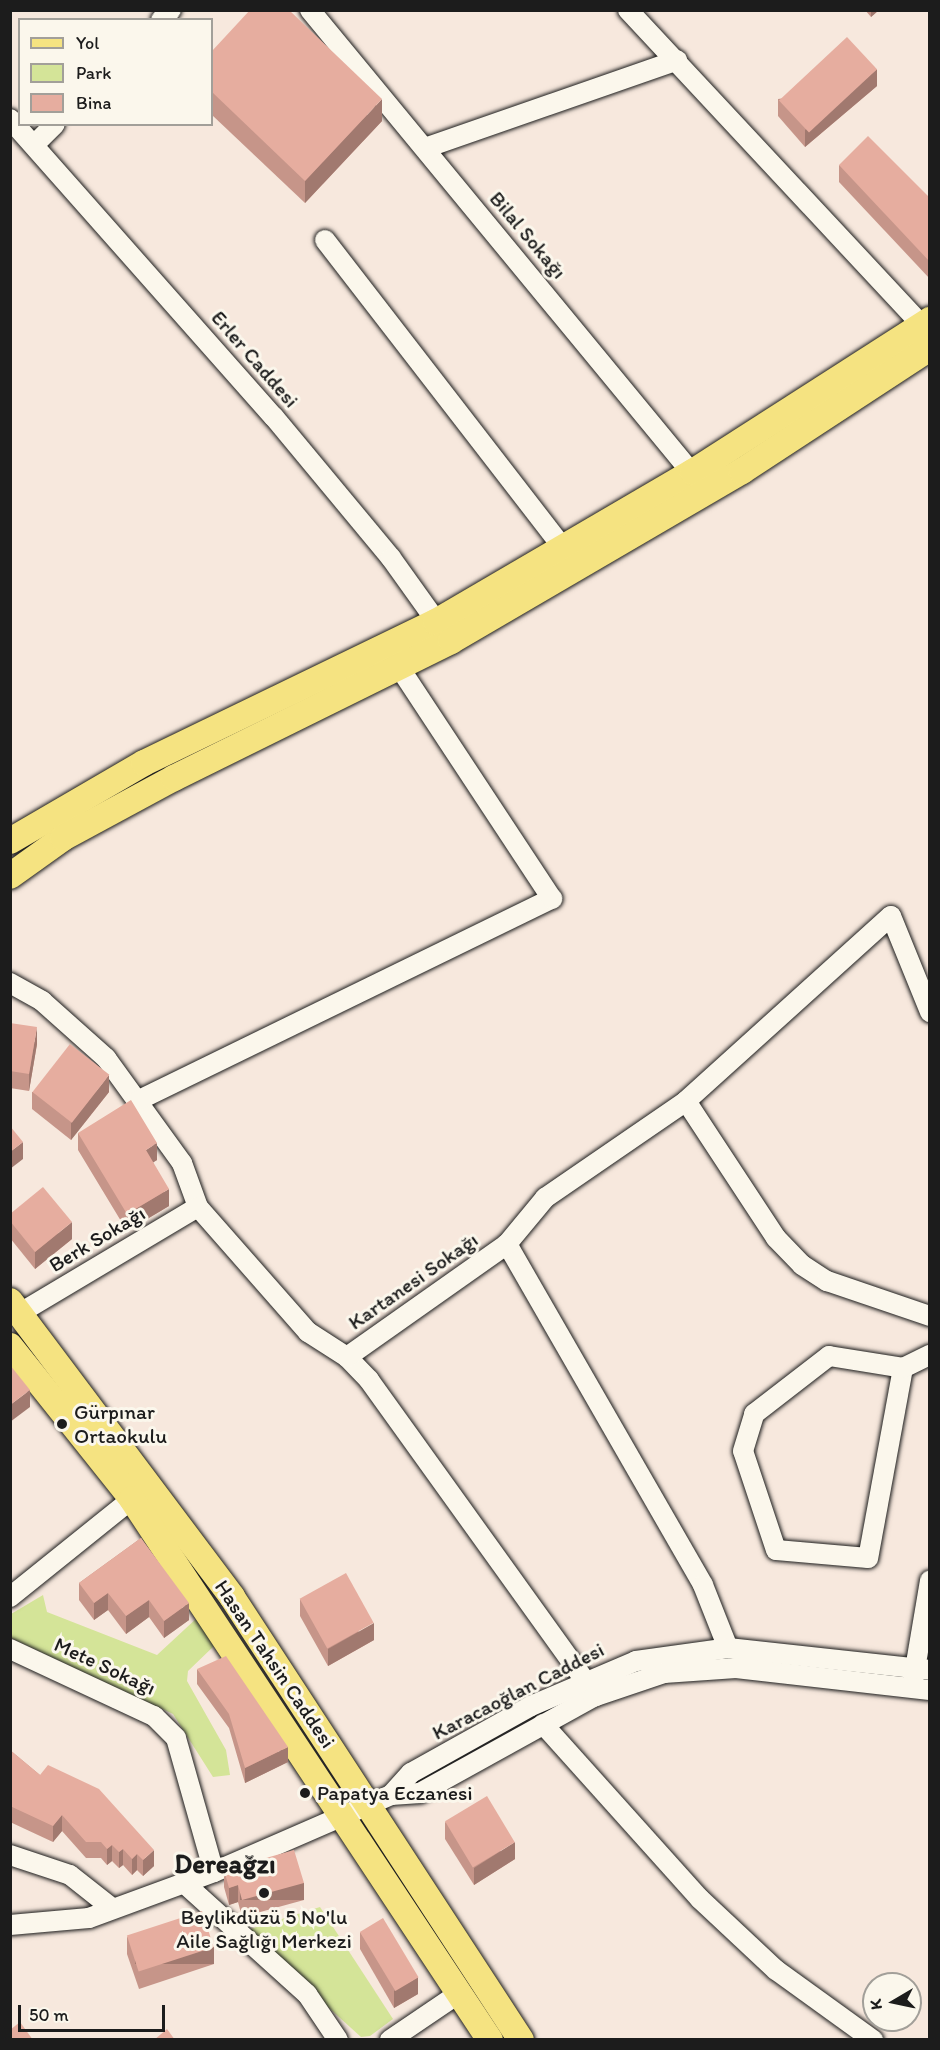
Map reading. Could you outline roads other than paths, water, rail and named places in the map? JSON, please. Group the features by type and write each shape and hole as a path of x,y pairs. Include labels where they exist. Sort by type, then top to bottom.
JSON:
{"main road":[{"path":"10,841 144,763 443,632 700,482 927,332"},
{"path":"10,876 63,838 164,783 399,667 443,632 563,548 700,482"},
{"name":"Hasan Tahsin Caddesi","path":"15,1307 232,1597 380,1801 521,2040"},
{"name":"Hasan Tahsin Caddesi","path":"10,1346 132,1499 345,1816 458,1994 490,2040"}],"street":[{"name":"Bilal Sokağı","path":"310,10 700,482"},
{"path":"628,10 677,60 927,332"},
{"path":"424,148 677,60"},
{"name":"Erler Caddesi","path":"18,126 37,142 281,426 443,632"},
{"path":"37,142 53,126"},
{"path":"325,240 563,548"},
{"path":"137,1101 552,899 399,667"},
{"name":"Kartanesi Sokağı","path":"347,1357 507,1244 545,1198 686,1101 891,916 930,1012"},
{"path":"10,983 42,1001 106,1058 182,1163 198,1207 308,1332 347,1357 596,1696"},
{"path":"686,1101 776,1238 802,1264 827,1281 930,1316"},
{"name":"Berk Sokağı","path":"15,1307 198,1207"},
{"path":"507,1244 703,1585 728,1648"},
{"path":"903,1368 868,1558 776,1550 743,1451 754,1414 829,1356 903,1368 930,1354"},
{"path":"10,1597 132,1499"},
{"path":"921,1689 930,1580"},
{"name":"Karacaoğlan Caddesi","path":"380,1801 411,1773 585,1679 636,1661 728,1648 922,1669"},
{"name":"Mete Sokağı","path":"10,1649 154,1716 176,1738 214,1872"},
{"name":"Karacaoğlan Caddesi","path":"10,1925 59,1923 112,1908 214,1872 380,1801 420,1793 596,1696 664,1673 703,1668 808,1673 921,1689"},
{"path":"543,1724 700,1899 776,1970 873,2040"},
{"path":"10,1855 70,1875 112,1908"},
{"path":"184,1883 307,1994 338,2040"},
{"path":"390,2040 458,1994"}],"place":[{"name":"Gürpınar Ortaokulu","path":"62,1424"},
{"name":"Papatya Eczanesi","path":"305,1793"},
{"name":"Beylikdüzü 5 No'lu Aile Sağlığı Merkezi","path":"264,1893"}],"district":[{"name":"Dereağzı","path":"225,1864"}]}
